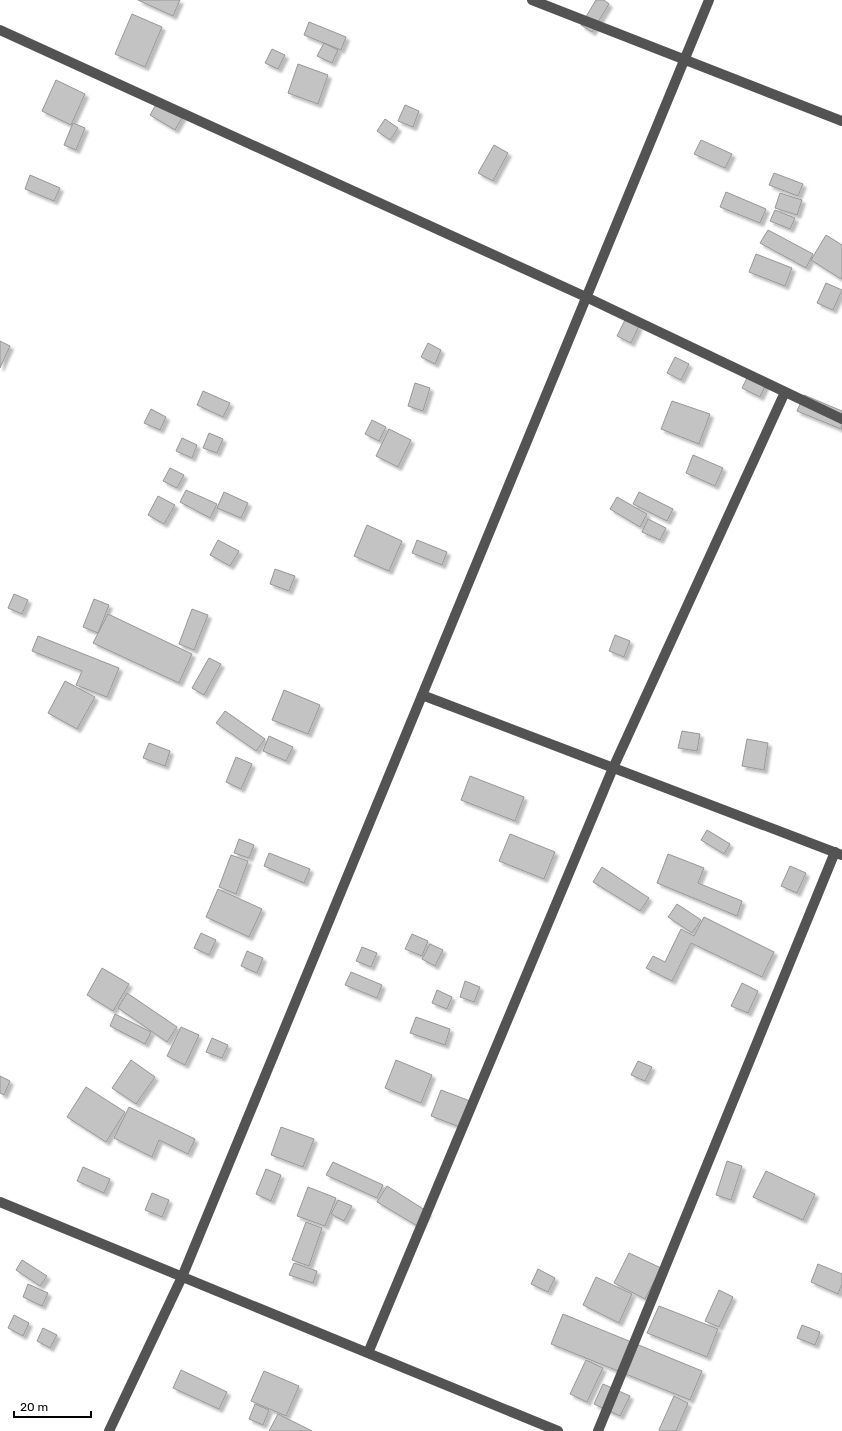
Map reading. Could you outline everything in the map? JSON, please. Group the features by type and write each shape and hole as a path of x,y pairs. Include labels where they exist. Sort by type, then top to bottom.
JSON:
{"street":[{"path":"532,0 842,121"},
{"path":"109,1431 182,1277 709,0"},
{"path":"0,30 586,297 842,419"},
{"path":"368,1353 613,768 786,392"},
{"path":"422,695 838,854 598,1431"},
{"path":"0,1202 558,1431"}],"building":[{"path":"138,0 180,0 173,16"},
{"path":"596,0 604,0 609,4 592,32 581,25"},
{"path":"132,14 162,27 145,67 115,54"},
{"path":"309,22 346,37 341,50 304,35"},
{"path":"324,43 338,50 332,63 317,56"},
{"path":"272,49 285,55 278,69 265,63"},
{"path":"298,64 328,75 318,104 288,93"},
{"path":"56,80 85,94 71,125 42,111"},
{"path":"158,101 183,116 175,130 150,115"},
{"path":"405,105 419,111 413,127 398,121"},
{"path":"385,119 398,128 390,140 377,131"},
{"path":"73,123 85,128 76,150 64,145"},
{"path":"701,140 732,154 725,168 694,154"},
{"path":"494,145 508,153 493,181 478,173"},
{"path":"774,173 803,184 798,196 769,185"},
{"path":"30,175 60,188 54,201 25,189"},
{"path":"726,192 766,209 760,223 720,207"},
{"path":"780,193 802,200 797,215 775,208"},
{"path":"775,210 795,218 790,229 770,221"},
{"path":"768,230 813,254 806,268 760,243"},
{"path":"826,235 842,245 841,279 811,260"},
{"path":"756,254 792,268 785,286 749,272"},
{"path":"826,283 842,290 833,310 817,303"},
{"path":"625,320 639,326 631,343 617,336"},
{"path":"0,341 10,346 0,368"},
{"path":"428,343 441,350 435,364 421,357"},
{"path":"675,357 689,364 681,380 667,373"},
{"path":"750,372 768,380 760,397 742,388"},
{"path":"415,383 430,388 423,411 408,406"},
{"path":"203,391 230,403 223,417 197,405"},
{"path":"804,395 842,411 841,429 797,411"},
{"path":"672,401 710,414 699,444 661,429"},
{"path":"151,409 166,417 160,430 144,423"},
{"path":"372,420 386,427 379,441 365,434"},
{"path":"389,429 411,440 398,467 376,456"},
{"path":"209,433 223,439 217,453 203,448"},
{"path":"182,438 197,445 192,458 176,451"},
{"path":"693,455 723,468 715,486 686,473"},
{"path":"170,468 184,475 177,488 163,481"},
{"path":"186,490 217,504 210,518 180,502"},
{"path":"224,492 248,503 241,518 217,508"},
{"path":"639,492 673,509 667,521 633,504"},
{"path":"158,496 175,505 164,524 148,515"},
{"path":"617,497 647,514 640,527 610,509"},
{"path":"648,519 666,528 660,540 642,532"},
{"path":"367,525 402,541 389,571 354,556"},
{"path":"218,540 239,551 230,566 210,555"},
{"path":"417,540 447,552 442,565 412,553"},
{"path":"275,569 295,576 289,591 270,584"},
{"path":"14,594 28,600 22,614 8,608"},
{"path":"94,599 109,605 98,633 83,627"},
{"path":"192,609 208,615 194,650 179,644"},
{"path":"108,614 192,654 179,683 93,643"},
{"path":"615,635 630,641 624,657 609,651"},
{"path":"38,636 119,668 107,697 76,685 82,671 32,651"},
{"path":"209,658 221,664 204,695 192,688"},
{"path":"65,681 95,697 77,729 48,713"},
{"path":"284,690 320,705 308,734 272,720"},
{"path":"225,711 265,739 256,751 216,723"},
{"path":"682,731 700,734 697,751 678,748"},
{"path":"269,736 293,747 286,761 263,751"},
{"path":"747,739 768,743 764,770 742,766"},
{"path":"149,743 170,751 165,766 143,758"},
{"path":"236,757 252,764 241,789 226,782"},
{"path":"470,776 524,797 515,821 461,800"},
{"path":"707,830 730,844 724,854 701,840"},
{"path":"510,834 555,852 544,879 499,861"},
{"path":"239,839 254,845 249,858 234,853"},
{"path":"269,853 310,869 304,883 264,866"},
{"path":"668,854 704,868 698,883 742,901 737,916 657,883"},
{"path":"231,855 248,861 236,894 219,887"},
{"path":"790,866 806,873 797,893 781,886"},
{"path":"602,867 649,898 640,911 593,882"},
{"path":"218,889 262,909 249,937 206,917"},
{"path":"677,904 701,920 692,933 668,917"},
{"path":"704,917 774,952 762,977 691,943 672,981 646,968 653,956 665,962 681,929 694,936"},
{"path":"201,933 216,940 209,955 194,948"},
{"path":"412,934 428,941 422,956 405,949"},
{"path":"430,944 443,950 435,966 422,959"},
{"path":"362,947 377,953 371,967 356,961"},
{"path":"247,951 263,958 257,973 241,966"},
{"path":"102,968 129,984 113,1011 87,995"},
{"path":"351,972 382,985 377,998 345,985"},
{"path":"465,981 480,987 474,1002 460,997"},
{"path":"742,983 758,991 748,1013 731,1006"},
{"path":"437,990 452,997 447,1009 432,1003"},
{"path":"127,993 177,1027 167,1042 118,1008"},
{"path":"115,1014 151,1032 145,1044 110,1026"},
{"path":"416,1017 450,1029 445,1045 410,1033"},
{"path":"181,1027 199,1035 185,1065 167,1056"},
{"path":"212,1038 228,1045 222,1058 206,1052"},
{"path":"131,1060 155,1077 136,1104 112,1088"},
{"path":"396,1060 432,1075 421,1103 385,1088"},
{"path":"638,1061 652,1067 645,1081 631,1075"},
{"path":"0,1076 10,1081 4,1095 0,1093"},
{"path":"86,1087 125,1112 106,1142 67,1117"},
{"path":"441,1090 470,1101 460,1127 431,1116"},
{"path":"129,1107 195,1139 188,1154 159,1140 152,1157 114,1138"},
{"path":"281,1127 314,1139 303,1167 271,1155"},
{"path":"727,1161 742,1166 731,1200 716,1195"},
{"path":"333,1162 383,1185 377,1198 326,1175"},
{"path":"83,1167 110,1179 104,1193 77,1181"},
{"path":"266,1169 281,1175 271,1201 256,1194"},
{"path":"766,1171 815,1194 803,1220 753,1197"},
{"path":"387,1186 428,1212 419,1227 377,1202"},
{"path":"308,1187 336,1198 325,1226 297,1216"},
{"path":"152,1193 169,1200 162,1217 145,1210"},
{"path":"338,1200 352,1206 344,1221 331,1214"},
{"path":"306,1222 322,1228 309,1266 292,1260"},
{"path":"629,1253 661,1268 645,1299 614,1283"},
{"path":"22,1260 47,1276 40,1286 16,1270"},
{"path":"294,1263 317,1271 313,1283 289,1275"},
{"path":"818,1264 842,1274 842,1284 838,1294 811,1282"},
{"path":"538,1269 555,1278 548,1292 531,1284"},
{"path":"596,1277 632,1294 619,1323 583,1305"},
{"path":"28,1284 48,1293 42,1306 23,1297"},
{"path":"719,1290 733,1297 719,1327 705,1321"},
{"path":"659,1306 718,1329 707,1357 647,1333"},
{"path":"563,1314 702,1371 690,1400 551,1344"},
{"path":"14,1315 29,1323 23,1336 8,1328"},
{"path":"802,1325 820,1332 815,1345 797,1338"},
{"path":"43,1328 57,1335 50,1348 37,1341"},
{"path":"586,1360 603,1368 587,1402 570,1394"},
{"path":"181,1370 227,1392 219,1409 173,1388"},
{"path":"264,1371 299,1386 286,1416 251,1401"},
{"path":"603,1384 630,1396 620,1416 594,1404"},
{"path":"674,1396 688,1403 676,1431 660,1431 659,1430"},
{"path":"255,1404 269,1410 263,1425 249,1419"},
{"path":"278,1414 312,1431 269,1431"}]}
